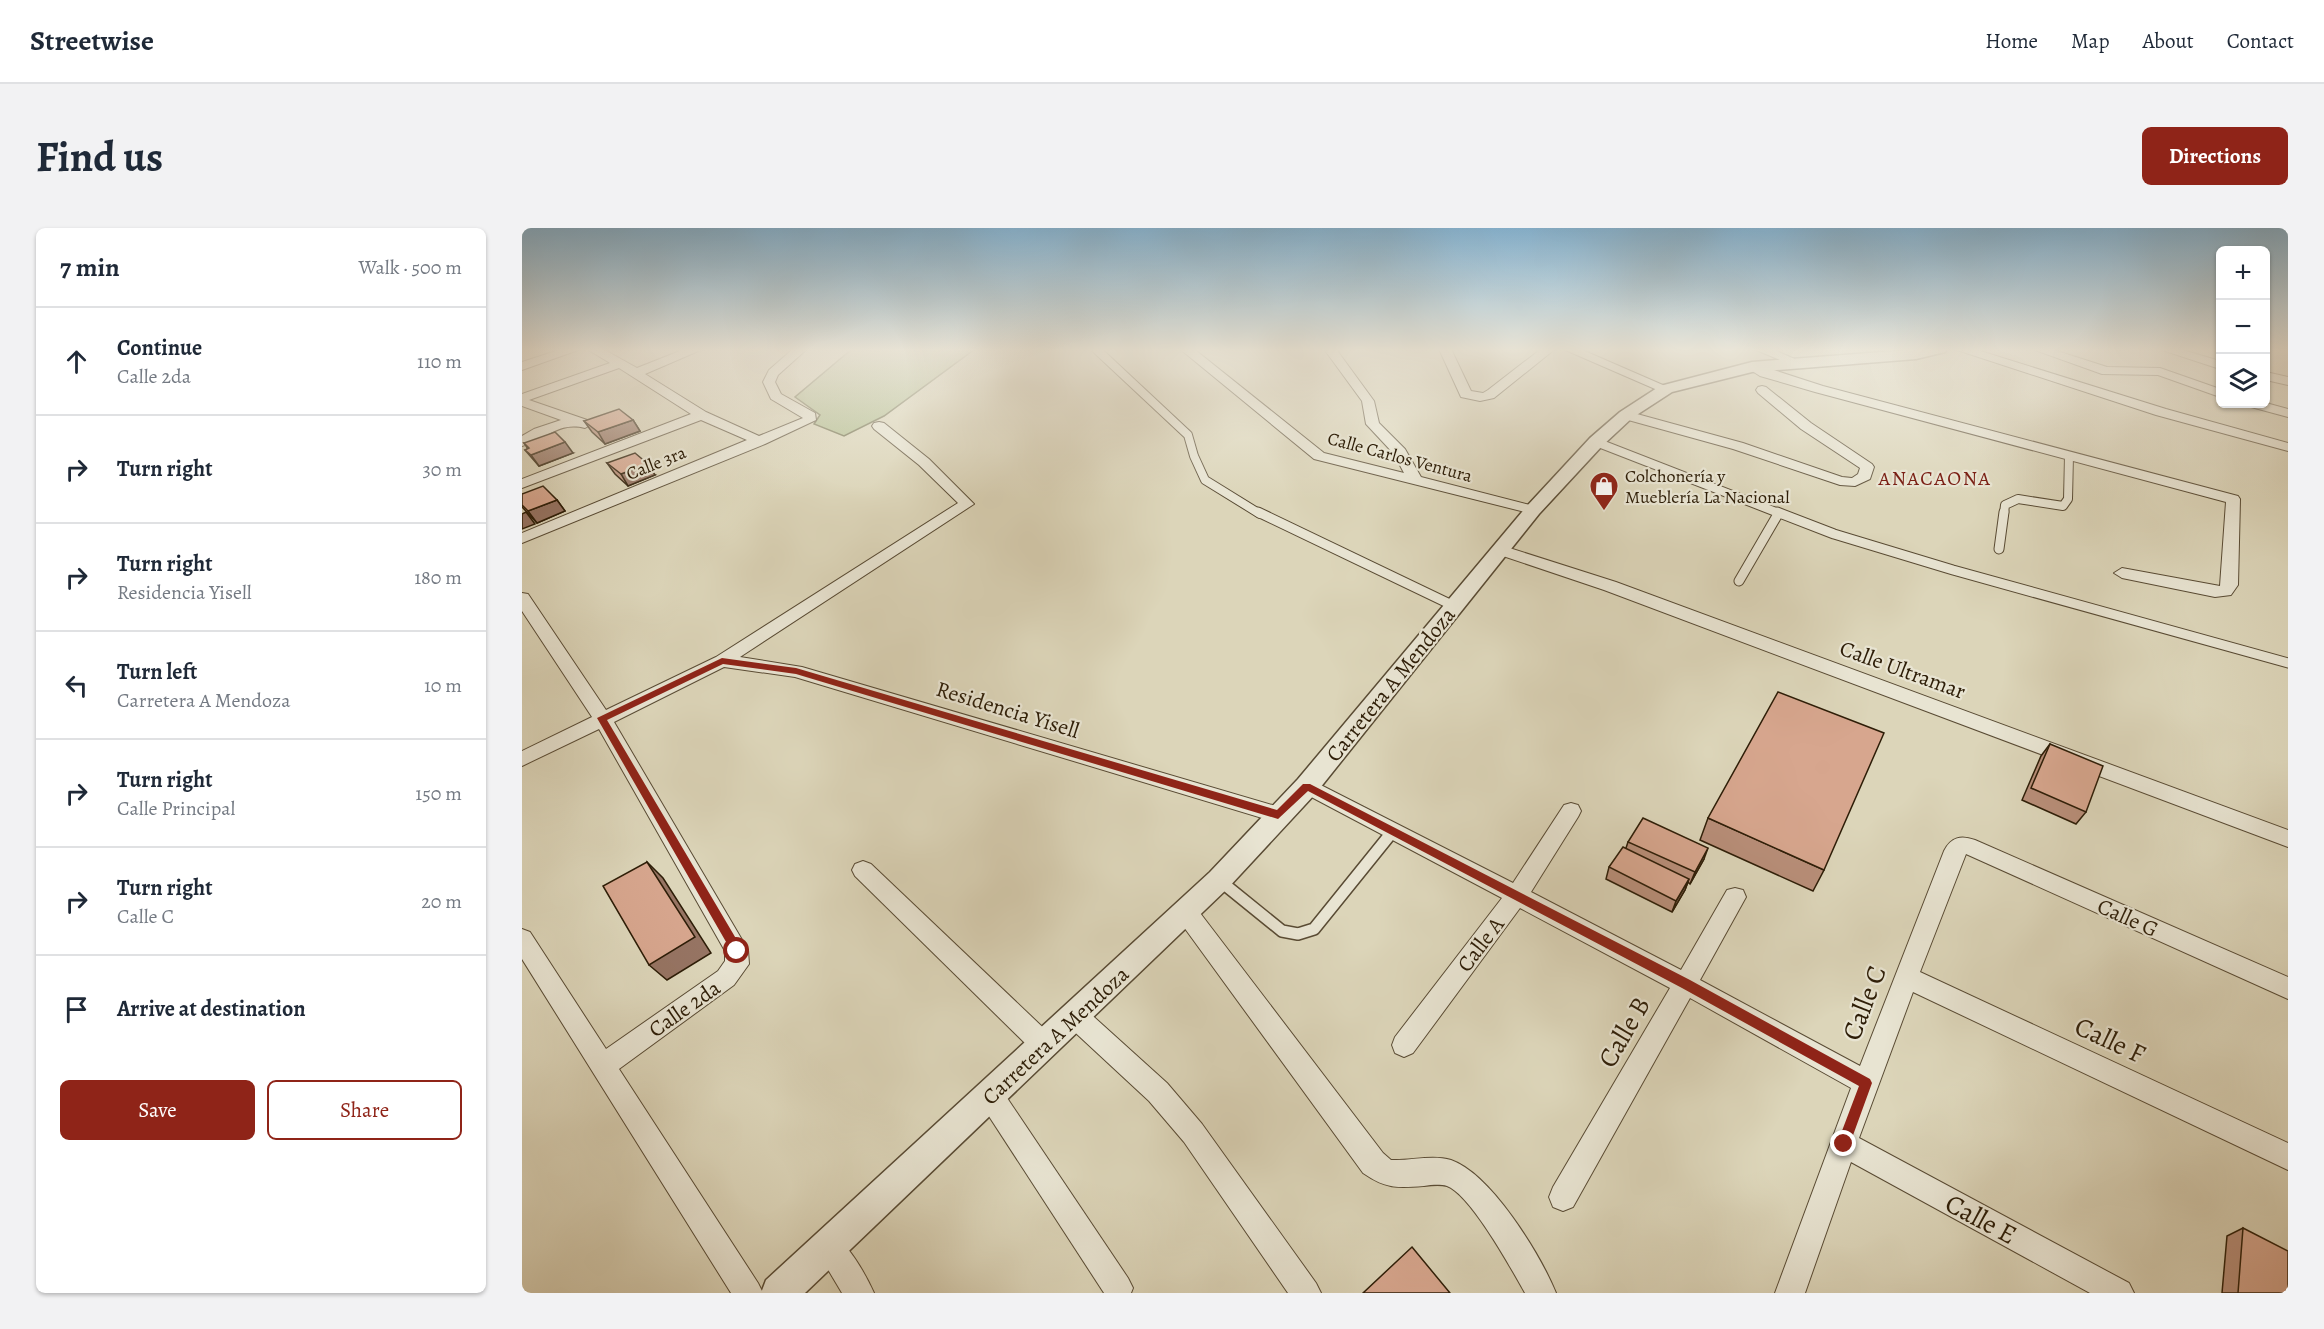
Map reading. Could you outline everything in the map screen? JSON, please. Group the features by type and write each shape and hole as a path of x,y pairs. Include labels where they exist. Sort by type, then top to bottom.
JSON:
{"street":[{"path":"676,399 701,415 760,441"},
{"name":"Calle 3ra","path":"522,538 804,423 810,417 780,399"},
{"name":"Calle Carlos Ventura","path":"1249,399 1319,456 1533,510"},
{"path":"1367,399 1374,424 1400,452 1415,480"},
{"name":"Carretera A Mendoza","path":"779,1293 1219,880 1306,786 1533,510 1596,442 1626,415 1651,399"},
{"path":"1626,415 1738,446 1840,481 1855,482 1865,476 1867,467 1806,426 1773,399"},
{"path":"1856,399 2233,499 2230,585 2225,591 2215,592 2122,573"},
{"path":"2114,399 2288,447"},
{"path":"522,402 579,422 539,432 522,442"},
{"path":"2270,408 2288,413"},
{"path":"522,484 701,415"},
{"path":"522,759 722,661 967,504 924,462 879,426"},
{"name":"Calle Ultramar","path":"1500,550 1610,586 2288,839"},
{"name":"Calle 2da","path":"522,598 602,718 737,951 737,964 726,978 602,1066"},
{"name":"Residencia Yisell","path":"722,661 796,671 1278,815"},
{"path":"1306,786 1686,984 1866,1083"},
{"name":"Calle A","path":"1404,1045 1517,895 1571,811"},
{"name":"Calle C","path":"1790,1293 1866,1083 1955,851 1959,846 1968,846"},
{"name":"Calle G","path":"1968,846 2288,988"},
{"path":"863,870 1044,1045"},
{"name":"Calle B","path":"1563,1197 1735,897"},
{"path":"1186,912 1373,1163 1386,1173 1433,1171 1452,1174 1474,1192 1496,1219 1541,1293"},
{"path":"522,939 748,1293"},
{"name":"Calle F","path":"1906,977 2288,1157"},
{"path":"1075,1016 1158,1092 1193,1133 1306,1293"},
{"path":"990,1095 1118,1288"},
{"name":"Calle E","path":"1844,1144 2119,1293"},
{"path":"828,1246 859,1293"}],"lane":[{"path":"1149,399 1188,435 1194,456 1205,480 1264,516 1454,606"},
{"path":"1596,442 1834,534 1953,570 2288,663"},
{"path":"1999,549 2005,505 2010,500 2021,499 2054,508 2063,506 2068,499 2069,456"},
{"path":"1739,581 1778,514"},
{"path":"1219,880 1282,931 1298,934 1314,928 1393,831"}],"green space":[{"path":"797,399 907,399 884,416 844,436 814,424 820,415"}],"building":[{"path":"619,409 633,420 598,432 584,421"},
{"path":"555,432 565,442 531,455 525,450 529,448 524,443"},
{"path":"635,453 648,464 621,474 607,463"},
{"path":"543,486 557,500 528,511 522,505 522,494"},
{"path":"1778,692 1884,733 1824,870 1708,818"},
{"path":"2050,744 2103,766 2086,812 2031,788"},
{"path":"1643,818 1708,848 1695,872 1628,842"},
{"path":"1623,847 1689,879 1676,901 1609,867"},
{"path":"647,862 695,937 649,965 603,886"},
{"path":"2243,1228 2288,1251 2288,1293 2238,1293"},
{"path":"1412,1247 1450,1293 1363,1293"}],"place":[{"name":"Colchonería y Mueblería La Nacional","path":"1604,512"}],"district":[{"name":"ANACAONA","path":"1935,478"}],"route":[{"path":"737,951 602,718 722,661 796,671 1278,815 1306,786 1686,984 1866,1083 1844,1144"}]}
